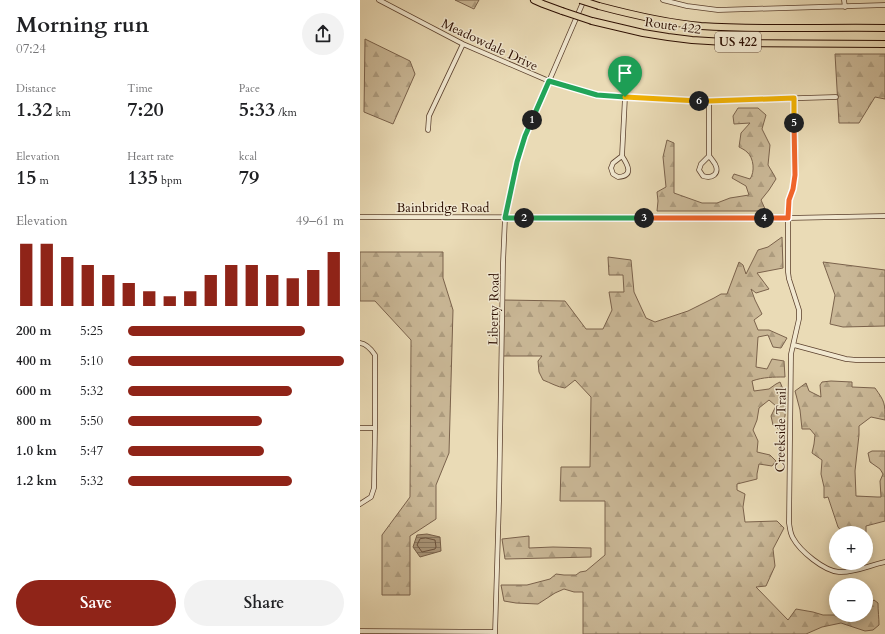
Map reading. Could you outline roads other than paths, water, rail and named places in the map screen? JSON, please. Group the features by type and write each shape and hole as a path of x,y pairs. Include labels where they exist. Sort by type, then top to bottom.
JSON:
{"highway":[{"name":"Route 422","path":"534,0 592,21 643,33 668,37 741,43 885,44"},
{"name":"Route 422","path":"580,0 628,14 701,26 885,28"}],"street":[{"name":"Meadowdale Drive","path":"380,0 463,44 549,81 597,95 709,101 836,97"},
{"name":"Liberty Road","path":"495,633 505,218 521,147 584,0"},
{"path":"664,0 687,6 718,10 885,5"},
{"path":"844,0 845,7"},
{"path":"428,130 429,116 463,44"},
{"path":"622,156 613,163 611,168 613,174 618,177 627,174 628,170 627,164 622,156 625,97"},
{"name":"Creekside Trail","path":"794,98 795,175 793,189 789,200 788,272 799,310 799,319 791,354 789,523 792,538 817,564 839,572 851,571 885,562"},
{"path":"709,101 709,156 717,169 713,176 707,177 703,176 699,170 701,164 709,156"},
{"name":"Bainbridge Road","path":"360,217 788,218 885,216"},
{"path":"360,343 370,348 375,355 374,488 371,498 360,504"},
{"path":"794,345 846,359 885,360"},
{"path":"360,428 375,428"},
{"path":"360,631 392,633 495,633"}],"water":[{"path":"427,534 440,537 441,551 420,557 413,547 417,535"}]}
